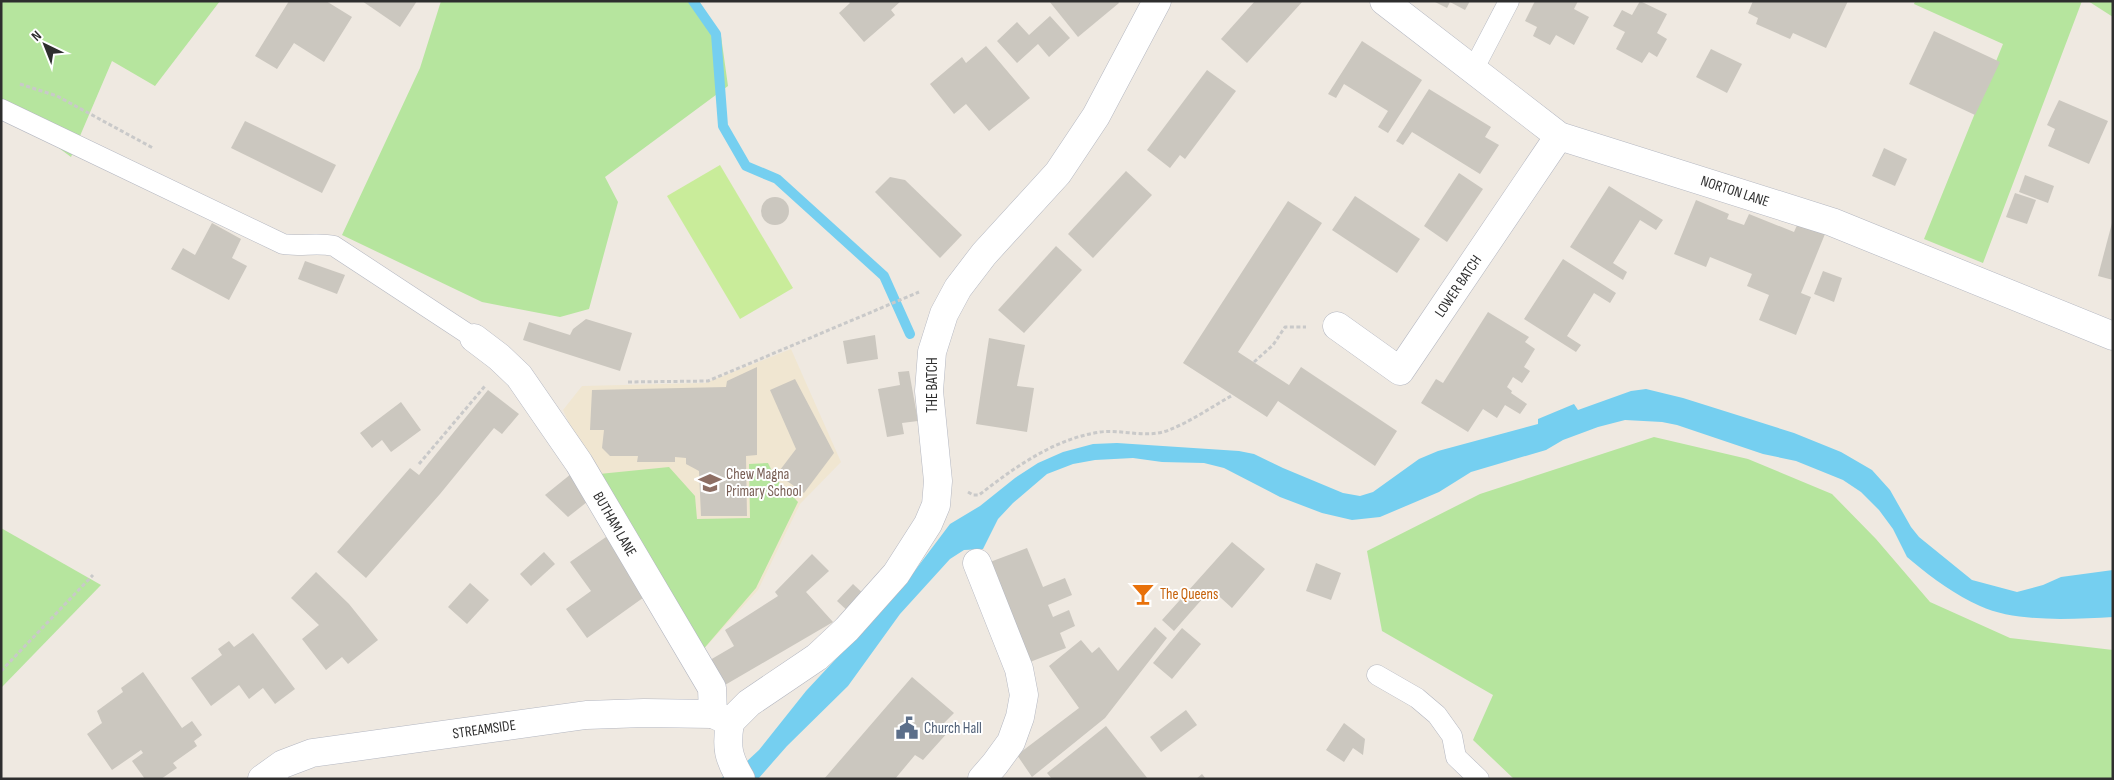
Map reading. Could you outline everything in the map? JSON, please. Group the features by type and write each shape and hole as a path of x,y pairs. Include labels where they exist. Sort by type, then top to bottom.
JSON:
{"street":[{"name":"THE BATCH","path":"722,718 749,703 817,657 847,629 896,574 928,524 936,505 938,481 929,391 932,352 944,314 958,288 984,254 1058,173 1096,116 1157,1"},
{"name":"NORTON LANE","path":"1384,1 1560,136 1832,222 2113,336"},
{"name":"LOWER BATCH","path":"1337,326 1400,371 1560,136"},
{"name":"BUTHAM LANE","path":"474,338 519,376 579,462 712,688 728,736 736,770"},
{"path":"977,564 1019,669 1024,695 1020,717 1011,742 982,779"},
{"name":"STREAMSIDE","path":"262,779 283,764 312,753 586,715 644,713 722,718"}],"lane":[{"path":"1473,70 1509,1"},
{"path":"1,109 283,244 298,246 319,243 334,246 474,338"},
{"path":"1377,675 1418,698 1437,714 1452,736 1456,758 1479,779"}],"path":[{"path":"628,382 708,381 917,293"},
{"path":"1254,362 1273,345 1285,327 1337,326"},
{"path":"419,464 505,363"},
{"path":"964,489 973,496 979,495 1018,465 1038,453 1075,439 1101,432 1148,435 1169,430 1232,395"},
{"path":"1,671 92,575"}],"shaded area":[{"name":"Chew Magna Primary School","path":"791,349 841,462 800,504 758,590 701,652 587,462 563,410 582,386 705,383"}],"green space":[{"path":"1,1 220,1 155,86 112,61 71,157 1,105"},
{"path":"441,1 699,1 721,36 728,86 605,177 618,202 589,309 560,317 482,302 342,235 420,68"},
{"path":"1915,1 2082,1 1983,263 1924,239 2003,44 1914,4"},
{"path":"2088,1 2113,1 2113,17"},
{"path":"720,165 793,288 740,319 667,196"},
{"path":"1654,437 1748,459 1832,494 1876,539 1930,602 2010,638 2113,650 2113,779 1514,779 1473,740 1493,695 1382,631 1367,551 1480,494"},
{"path":"768,463 776,479 798,502 756,588 701,652 599,474 669,467 695,496 697,519 750,518 749,464"},
{"path":"1,528 101,585 1,688"}],"water":[{"path":"1646,389 1683,398 1794,433 1841,452 1872,470 1890,490 1911,527 1919,537 1972,580 2017,592 2043,585 2061,577 2113,570 2113,617 2045,619 2011,615 1980,606 1945,586 1907,557 1893,529 1879,510 1861,492 1843,480 1796,461 1763,454 1677,425 1662,422 1625,420 1598,427 1563,440 1546,450 1471,472 1439,492 1380,517 1352,520 1322,513 1280,497 1224,468 1204,463 1162,462 1133,458 1095,460 1073,464 1047,474 1013,503 998,519 983,549 964,550 950,559 900,614 848,686 787,746 758,779 720,779 745,763 759,750 806,691 901,589 950,524 980,506 1015,478 1038,463 1063,452 1093,444 1117,443 1239,451 1254,454 1343,493 1360,496 1373,492 1419,459 1438,451 1538,424 1538,419 1574,404 1578,410 1631,391"}],"building":[{"path":"289,1 326,1 352,17 324,62 294,43 277,69 255,56"},
{"path":"362,1 417,1 400,27"},
{"path":"848,1 901,1 891,10 895,15 864,42 839,13 850,3"},
{"path":"1049,1 1118,1 1119,3 1078,37"},
{"path":"1255,1 1303,1 1247,63 1221,39"},
{"path":"1433,1 1470,1 1465,10 1450,2 1447,8"},
{"path":"1535,1 1578,1 1574,9 1589,17 1574,45 1556,35 1550,45 1533,36 1537,27 1525,21"},
{"path":"1640,1 1667,14 1657,33 1667,39 1657,57 1649,52 1642,63 1616,49 1625,32 1613,26 1622,10 1632,15"},
{"path":"1753,1 1848,1 1826,48 1793,33 1790,39 1756,24 1758,18 1748,13"},
{"path":"1050,16 1070,38 1049,57 1038,44 1017,63 997,41 1017,22 1029,35"},
{"path":"1934,31 2000,62 1975,115 1909,84"},
{"path":"1362,41 1422,80 1388,133 1378,127 1388,111 1344,84 1336,98 1328,94"},
{"path":"986,46 1030,98 989,131 966,104 954,114 930,84 962,57 966,63"},
{"path":"1711,49 1742,64 1727,93 1696,77"},
{"path":"1207,70 1236,91 1185,159 1180,155 1170,168 1147,150"},
{"path":"1429,89 1491,127 1485,137 1499,145 1480,174 1412,132 1403,145 1396,141"},
{"path":"2059,100 2108,121 2089,164 2048,146 2055,129 2047,125"},
{"path":"245,121 336,165 322,193 231,148"},
{"path":"1884,148 1907,159 1895,186 1872,176"},
{"path":"1126,171 1152,195 1093,258 1068,234"},
{"path":"1459,173 1483,189 1447,242 1424,226"},
{"path":"2025,175 2054,186 2048,203 2019,192"},
{"path":"890,177 905,180 962,235 940,258 875,192"},
{"path":"1609,186 1663,220 1656,230 1640,220 1613,263 1627,272 1623,280 1570,247"},
{"path":"2015,193 2036,200 2027,224 2006,217"},
{"path":"1355,196 1420,239 1397,273 1332,230"},
{"path":"775,197 785,201 789,211 785,221 775,225 765,221 761,211 765,201"},
{"path":"1696,200 1729,214 1727,219 1744,225 1749,214 1794,232 1798,223 1825,234 1801,293 1811,297 1796,335 1759,320 1769,295 1747,286 1752,274 1710,257 1706,267 1674,254"},
{"path":"1288,201 1322,223 1238,352 1289,385 1301,367 1397,431 1375,466 1278,401 1267,417 1183,363"},
{"path":"212,223 241,239 232,258 247,266 229,300 171,269 183,248 195,255"},
{"path":"2113,223 2113,280 2098,276"},
{"path":"1056,246 1082,270 1024,333 998,310"},
{"path":"1563,259 1616,293 1610,303 1594,293 1567,336 1581,345 1576,352 1524,319"},
{"path":"305,261 345,275 337,294 298,279"},
{"path":"1823,271 1842,278 1834,302 1814,294"},
{"path":"1488,312 1529,337 1525,342 1535,349 1524,367 1530,371 1522,383 1513,377 1507,387 1512,391 1511,393 1527,404 1520,414 1505,405 1497,418 1483,409 1468,432 1421,403 1436,379 1443,383"},
{"path":"586,319 632,333 620,371 523,340 529,322 570,335 573,329"},
{"path":"875,335 878,359 847,364 843,341"},
{"path":"989,338 1025,345 1017,386 1034,388 1027,432 976,424"},
{"path":"757,367 757,455 746,456 747,516 701,516 699,471 686,464 686,458 675,457 675,462 637,462 638,456 610,456 602,448 604,430 590,430 592,390 726,387 727,381"},
{"path":"909,371 918,421 902,423 904,434 887,437 878,389 900,385 898,372"},
{"path":"795,379 834,453 804,493 777,474 796,449 770,390"},
{"path":"488,390 519,414 502,434 494,428 440,494 366,578 337,552 410,468 419,475"},
{"path":"401,402 421,430 391,452 382,440 372,448 360,433"},
{"path":"571,474 587,502 568,517 545,495"},
{"path":"606,537 647,595 587,638 566,609 591,591 570,562"},
{"path":"1232,542 1265,569 1232,608 1211,589 1174,631 1162,620"},
{"path":"1027,548 1043,587 1065,578 1072,595 1048,605 1053,617 1069,610 1075,626 1060,633 1066,648 1030,662 990,562"},
{"path":"544,552 555,564 531,586 520,574"},
{"path":"812,554 829,571 806,592 833,622 725,685 710,660 734,646 725,630 778,596 775,592"},
{"path":"1316,563 1341,573 1331,600 1306,591"},
{"path":"316,572 349,604 378,640 348,664 342,657 326,670 302,639 319,625 291,598"},
{"path":"470,583 489,600 467,624 448,607"},
{"path":"853,584 867,597 851,614 837,601"},
{"path":"1155,627 1167,638 1105,718 1032,777 1017,755 1079,708 1049,666 1081,640 1092,653 1099,647 1118,671"},
{"path":"1182,628 1201,644 1172,679 1153,663"},
{"path":"253,633 295,689 275,704 263,688 249,699 239,685 211,706 191,678 222,655 218,649 229,641 234,647"},
{"path":"143,672 182,728 192,721 202,735 194,741 197,746 173,763 177,768 161,779 145,779 132,761 143,753 141,750 112,770 87,734 102,723 97,711 123,692 121,688"},
{"name":"Church Hall","path":"912,677 954,713 942,725 949,731 923,760 915,755 895,779 824,779"},
{"path":"1186,710 1197,725 1161,752 1150,737"},
{"path":"1344,723 1365,739 1363,755 1353,748 1344,762 1326,750"},
{"path":"1106,726 1148,779 1052,779 1047,773"},
{"path":"1202,774 1206,779 1196,779"}],"waterway":[{"path":"693,1 716,34 723,126 746,166 777,179 884,276 910,334"}],"place":[{"name":"Chew Magna Primary School","path":"710,483"},
{"name":"The Queens","path":"1143,594"},
{"name":"Church Hall","path":"907,728"}]}
